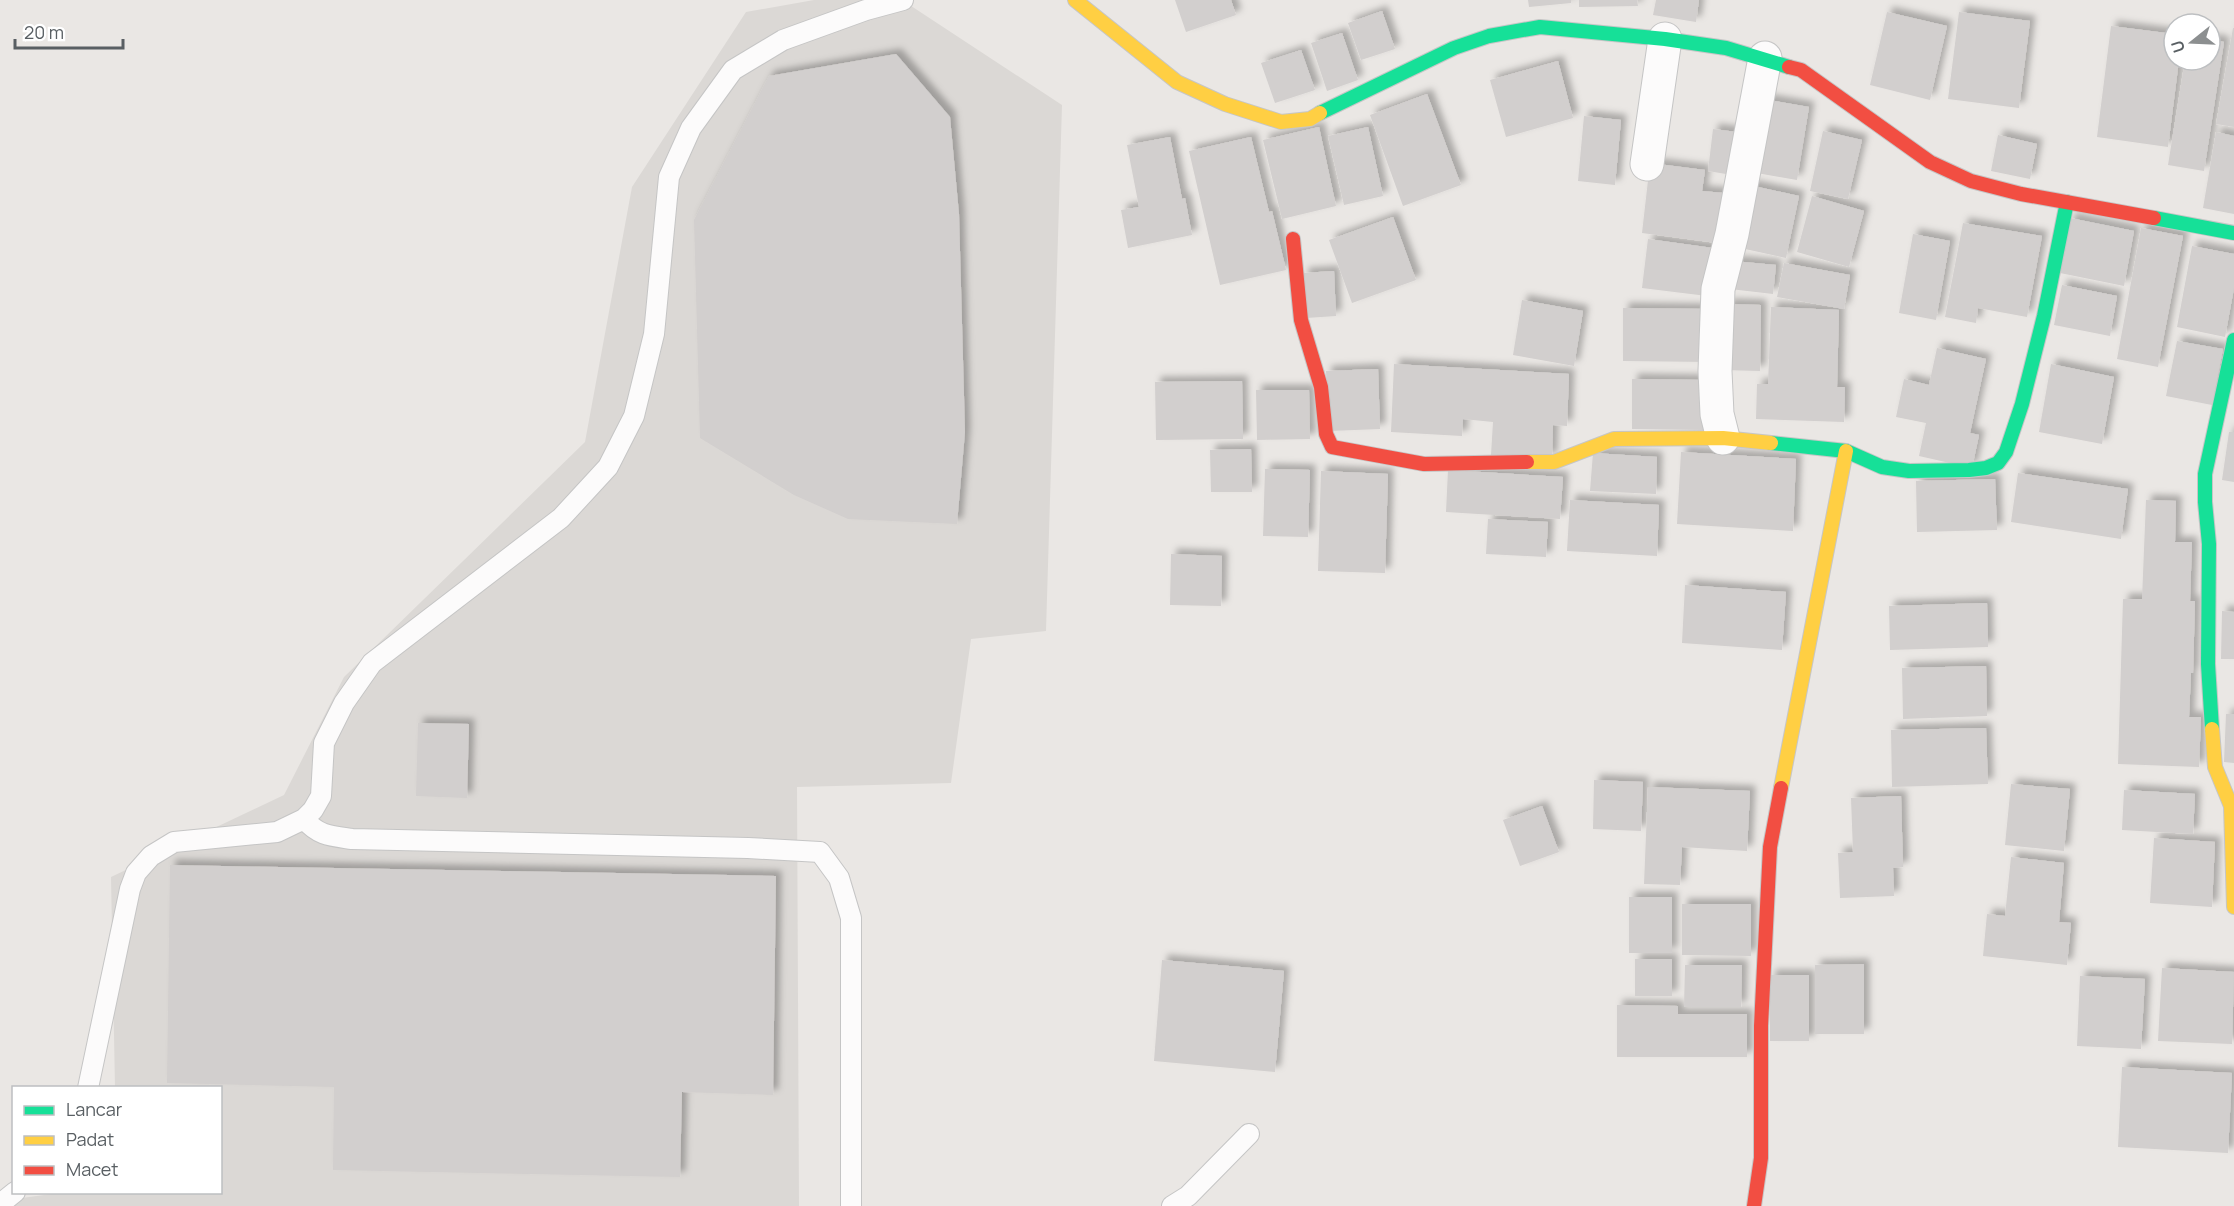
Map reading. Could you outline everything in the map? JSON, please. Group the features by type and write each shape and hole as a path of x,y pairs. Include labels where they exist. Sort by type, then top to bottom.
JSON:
{"street":[{"path":"1075,0 1177,82 1225,104 1281,122 1310,119 1454,48 1489,36 1540,27 1665,39 1726,48 1802,70 1930,162 1971,181 2021,194 2234,233"},
{"path":"1647,164 1665,39"},
{"path":"1723,438 1717,414 1715,371 1718,289 1744,176 1765,58"},
{"path":"1293,239 1301,320 1321,387 1326,434 1332,447 1424,464 1554,462 1614,439 1723,438 1846,451 1882,467 1909,471 1969,471 1998,463 2006,452 2022,404 2044,316 2067,202"},
{"path":"2234,340 2205,474 2205,502 2209,544 2208,664 2216,767 2228,793 2231,806 2234,907"},
{"path":"1754,1206 1761,1158 1761,1026 1770,847 1846,451"}],"lane":[{"path":"88,1086 130,889 136,873 151,856 174,842 277,832 304,819 313,810 321,795 324,744 344,702 372,663 561,518 608,467 634,416 654,334 669,177 691,128 733,70 783,40 866,10 903,0"},
{"path":"304,819 314,830 332,836 352,838 748,848 820,852 839,878 851,918 851,1206"},
{"path":"1172,1206 1188,1196 1249,1134"},
{"path":"0,1204 12,1194"}],"shaded area":[{"path":"814,0 902,0 1062,105 1046,631 971,639 951,783 797,787 799,1206 0,1206 0,1201 51,1194 222,1194 222,1086 115,1086 111,877 284,795 344,677 585,442 632,187 746,12"}],"building":[{"path":"1175,0 1231,0 1236,15 1186,32"},
{"path":"1528,0 1571,0 1571,3 1529,7"},
{"path":"1579,0 1637,0 1638,6 1579,7"},
{"path":"1656,0 1699,0 1696,22 1653,15"},
{"path":"1382,11 1395,49 1361,60 1348,23"},
{"path":"1887,12 1947,26 1930,100 1870,85"},
{"path":"1959,12 2030,21 2019,108 1948,99"},
{"path":"2111,26 2162,32 2162,72 2177,72 2168,147 2097,137"},
{"path":"2234,28 2234,127 2216,124"},
{"path":"1342,33 1358,80 1327,91 1311,43"},
{"path":"1301,50 1315,90 1275,103 1261,63"},
{"path":"896,54 950,117 959,214 965,432 957,524 848,519 794,495 700,438 694,220 769,76"},
{"path":"1558,61 1573,118 1506,137 1490,80"},
{"path":"2183,72 2219,72 2204,171 2168,165"},
{"path":"1427,94 1461,185 1403,206 1370,115"},
{"path":"1763,99 1809,107 1797,180 1751,172"},
{"path":"1584,116 1621,120 1615,185 1578,181"},
{"path":"1319,127 1336,206 1282,219 1263,140"},
{"path":"1368,127 1383,196 1344,205 1328,136"},
{"path":"1713,129 1737,132 1732,175 1708,171"},
{"path":"1823,131 1862,140 1848,199 1810,191"},
{"path":"2216,132 2234,136 2234,214 2203,208"},
{"path":"1998,135 2037,144 2030,179 1991,171"},
{"path":"1170,137 1182,199 1185,198 1192,235 1128,248 1121,210 1139,207 1127,145"},
{"path":"1251,137 1286,270 1220,285 1189,151"},
{"path":"1650,163 1705,170 1702,191 1724,193 1717,243 1642,233"},
{"path":"1749,185 1799,196 1786,258 1736,247"},
{"path":"1812,196 1864,211 1849,267 1797,252"},
{"path":"1393,217 1416,280 1352,303 1329,240"},
{"path":"2070,218 2134,231 2124,286 2060,273"},
{"path":"1963,223 2042,236 2027,317 1978,308 1976,323 1945,317"},
{"path":"2141,228 2183,236 2158,367 2117,359"},
{"path":"1913,234 1950,241 1936,320 1899,313"},
{"path":"1648,239 1713,248 1707,296 1642,288"},
{"path":"2192,246 2234,254 2234,288 2225,337 2177,327"},
{"path":"1733,261 1776,265 1773,294 1730,289"},
{"path":"1784,263 1850,275 1844,309 1777,297"},
{"path":"1334,271 1336,316 1306,318 1303,273"},
{"path":"2062,285 2117,296 2110,336 2054,325"},
{"path":"1522,300 1583,311 1574,366 1513,355"},
{"path":"1726,304 1761,305 1760,371 1723,370"},
{"path":"1771,307 1839,310 1837,387 1845,387 1844,422 1756,419 1757,384 1768,384"},
{"path":"1623,308 1710,309 1710,362 1623,361"},
{"path":"2177,341 2223,349 2212,405 2166,396"},
{"path":"1937,348 1986,359 1970,433 1979,435 1972,468 1919,456 1926,423 1896,417 1904,379 1929,385"},
{"path":"1394,364 1569,374 1567,426 1553,425 1552,458 1491,455 1493,422 1463,419 1462,436 1391,432"},
{"path":"2051,364 2114,377 2102,444 2039,432"},
{"path":"1378,369 1380,429 1329,431 1326,371"},
{"path":"1632,379 1705,380 1704,430 1632,429"},
{"path":"1242,381 1243,439 1156,440 1155,382"},
{"path":"1256,390 1309,390 1310,439 1257,440"},
{"path":"2229,432 2234,432 2234,482 2222,480"},
{"path":"1251,449 1252,492 1211,492 1210,450"},
{"path":"1681,452 1796,459 1793,531 1677,524"},
{"path":"1593,453 1657,457 1656,494 1590,491"},
{"path":"1265,469 1310,470 1308,537 1263,536"},
{"path":"1448,470 1563,477 1560,519 1446,512"},
{"path":"1321,471 1388,474 1385,573 1318,571"},
{"path":"2018,473 2128,489 2121,539 2011,522"},
{"path":"1995,479 1997,530 1917,532 1916,481"},
{"path":"1570,500 1659,505 1657,556 1567,551"},
{"path":"2146,500 2176,501 2175,542 2192,542 2190,601 2195,601 2189,717 2201,717 2199,767 2118,764 2123,599 2142,599"},
{"path":"1488,519 1548,522 1546,557 1486,554"},
{"path":"1171,554 1222,556 1221,606 1170,605"},
{"path":"1685,585 1786,592 1782,650 1682,643"},
{"path":"1987,603 1988,647 1890,650 1889,606"},
{"path":"2222,611 2234,612 2234,659 2221,659"},
{"path":"1986,666 1987,716 1903,719 1902,668"},
{"path":"2226,714 2234,714 2234,763 2224,762"},
{"path":"418,723 469,724 467,798 416,796"},
{"path":"1986,728 1988,784 1892,787 1891,730"},
{"path":"1594,780 1643,782 1641,831 1593,829"},
{"path":"2011,784 2070,789 2064,851 2005,845"},
{"path":"1648,787 1750,791 1747,851 1682,847 1680,885 1644,884"},
{"path":"2124,790 2195,794 2193,834 2122,830"},
{"path":"1901,796 1903,867 1893,868 1894,896 1840,898 1838,853 1853,852 1851,798"},
{"path":"1542,806 1559,852 1520,866 1503,820"},
{"path":"2154,838 2215,842 2212,907 2150,903"},
{"path":"2011,857 2064,863 2059,922 2071,923 2067,965 1983,956 1987,914 2005,916"},
{"path":"170,865 776,876 773,1095 682,1092 680,1177 333,1170 334,1087 167,1083"},
{"path":"1629,897 1672,897 1672,953 1629,953"},
{"path":"1682,904 1751,904 1751,956 1682,955"},
{"path":"1635,959 1672,959 1672,996 1635,996"},
{"path":"1162,960 1284,971 1275,1072 1154,1061"},
{"path":"1864,964 1864,1034 1815,1034 1815,965"},
{"path":"1685,965 1742,965 1741,1007 1684,1007"},
{"path":"2162,968 2234,972 2232,1044 2158,1041"},
{"path":"1770,975 1809,975 1809,1041 1770,1041"},
{"path":"2080,976 2145,979 2141,1049 2077,1046"},
{"path":"1617,1005 1678,1006 1678,1014 1747,1014 1747,1057 1617,1057"},
{"path":"2122,1067 2232,1073 2228,1153 2118,1147"}],"traffic: fast":[{"path":"1320,113 1454,48 1489,36 1540,27 1665,39 1726,48 1789,67"},
{"path":"1771,443 1846,451 1882,467 1909,471 1969,470 1986,468 1998,463 2006,452 2022,404 2044,316 2067,202"},
{"path":"2154,218 2234,233"},
{"path":"2212,729 2208,664 2209,544 2205,474 2234,340"}],"traffic: slow":[{"path":"1075,0 1177,82 1225,104 1281,122 1310,119 1320,113"},
{"path":"1527,462 1554,462 1614,439 1723,438 1771,443"},
{"path":"1781,788 1846,451"},
{"path":"2212,729 2215,767 2231,806 2234,907"}],"traffic: jam":[{"path":"1789,67 1801,70 1930,162 1971,181 2021,194 2154,218"},
{"path":"1293,239 1301,320 1321,387 1326,434 1332,447 1424,464 1527,462"},
{"path":"1754,1206 1761,1158 1761,1026 1770,847 1781,788"}]}
